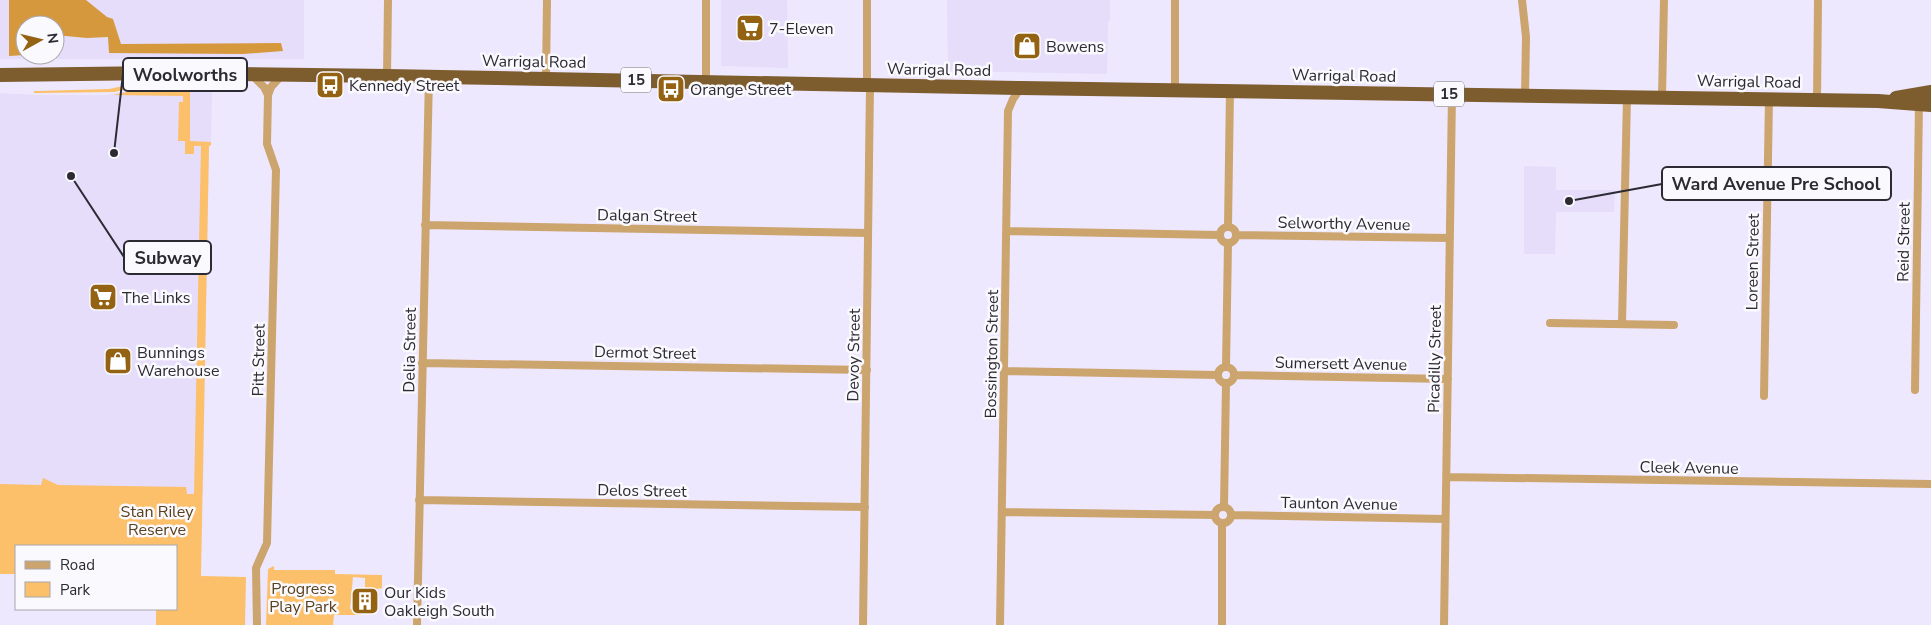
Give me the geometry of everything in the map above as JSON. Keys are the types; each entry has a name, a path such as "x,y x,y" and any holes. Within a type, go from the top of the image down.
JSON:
{"highway":[{"name":"Warrigal Road","path":"0,75 160,73 429,76 1021,88 1878,101 1925,99"}],"street":[{"path":"387,76 388,0"},
{"path":"546,78 547,0"},
{"path":"706,0 706,82"},
{"name":"Devoy Street","path":"864,625 869,85 867,0"},
{"path":"1175,0 1175,90"},
{"path":"1522,0 1526,37 1524,95"},
{"path":"1662,97 1664,0"},
{"path":"1817,100 1818,0"},
{"path":"251,74 264,87 268,95"},
{"path":"268,95 271,87 282,75"},
{"name":"Delia Street","path":"417,625 429,76"},
{"name":"Bossington Street","path":"1000,625 1008,111 1013,98 1021,88"},
{"path":"1228,226 1230,91"},
{"name":"Picadilly Street","path":"1444,625 1452,94"},
{"name":"Pitt Street","path":"257,625 256,568 268,543 276,170 267,144 268,95"},
{"path":"1622,324 1627,97"},
{"name":"Loreen Street","path":"1764,396 1769,99"},
{"name":"Reid Street","path":"1915,390 1925,99"},
{"name":"Dalgan Street","path":"425,225 868,233"},
{"path":"1228,226 1221,230 1220,235 1223,241 1228,243"},
{"path":"1228,226 1233,228 1236,235 1233,241 1228,243"},
{"path":"1007,231 1220,235"},
{"name":"Selworthy Avenue","path":"1236,235 1450,238"},
{"path":"1226,367 1228,243"},
{"path":"1550,323 1674,325"},
{"name":"Dermot Street","path":"422,362 866,370"},
{"path":"1226,367 1231,369 1234,375 1231,381 1226,383 1220,380 1218,375 1220,369 1226,367"},
{"path":"1004,371 1218,375"},
{"name":"Sumersett Avenue","path":"1234,375 1448,379"},
{"path":"1224,507 1226,383"},
{"name":"Cleek Avenue","path":"1447,477 1931,484"},
{"name":"Delos Street","path":"419,500 865,507"},
{"path":"1215,515 1218,509 1224,507"},
{"path":"1222,523 1228,521 1232,515 1224,507"},
{"path":"1002,512 1215,515"},
{"path":"1215,515 1217,520 1222,523"},
{"name":"Taunton Avenue","path":"1232,515 1445,519"},
{"path":"1222,523 1222,625"}],"shaded area":[{"path":"0,0 304,0 304,59 65,59 65,15 15,15 15,59 0,59"},
{"path":"9,0 86,0 107,17 113,19 121,44 281,43 283,51 243,54 109,53 108,37 87,38 65,36 65,15 15,15 15,56 9,56"},
{"name":"7-Eleven","path":"721,0 787,0 788,68 721,66"},
{"name":"Bowens","path":"947,0 1110,0 1107,74 948,71"},
{"name":"The Links","path":"145,88 212,88 211,145 209,146 203,494 0,494 0,93 107,95"},
{"path":"1524,166 1556,167 1556,190 1615,190 1614,212 1556,212 1555,254 1524,254"}],"green space":[{"path":"137,83 202,83 202,86 146,85 114,92 34,93 34,91 109,89"},
{"name":"Stan Riley Reserve","path":"145,88 190,88 190,141 211,142 209,146 201,576 246,577 245,625 156,625 156,610 178,610 178,545 15,545 15,574 0,574 0,484 41,485 43,478 58,485 186,487 187,494 194,494 201,146 194,146 194,154 185,154 185,141 178,141 179,102 183,102 183,96 113,95"},
{"name":"Progress Play Park","path":"274,566 274,570 335,570 335,574 382,575 382,588 377,589 376,593 365,592 365,578 353,577 350,609 361,610 361,615 334,615 333,625 266,625 268,569"}],"place":[{"name":"7-Eleven","path":"750,28"},
{"name":"Bowens","path":"1027,46"},
{"name":"Kennedy Street","path":"330,85"},
{"name":"Orange Street","path":"671,89"},
{"name":"Woolworths","path":"114,153"},
{"name":"Subway","path":"71,176"},
{"name":"Ward Avenue Pre School","path":"1569,201"},
{"name":"The Links","path":"103,297"},
{"name":"Bunnings Warehouse","path":"118,361"},
{"name":"Our Kids Oakleigh South","path":"365,601"}]}
